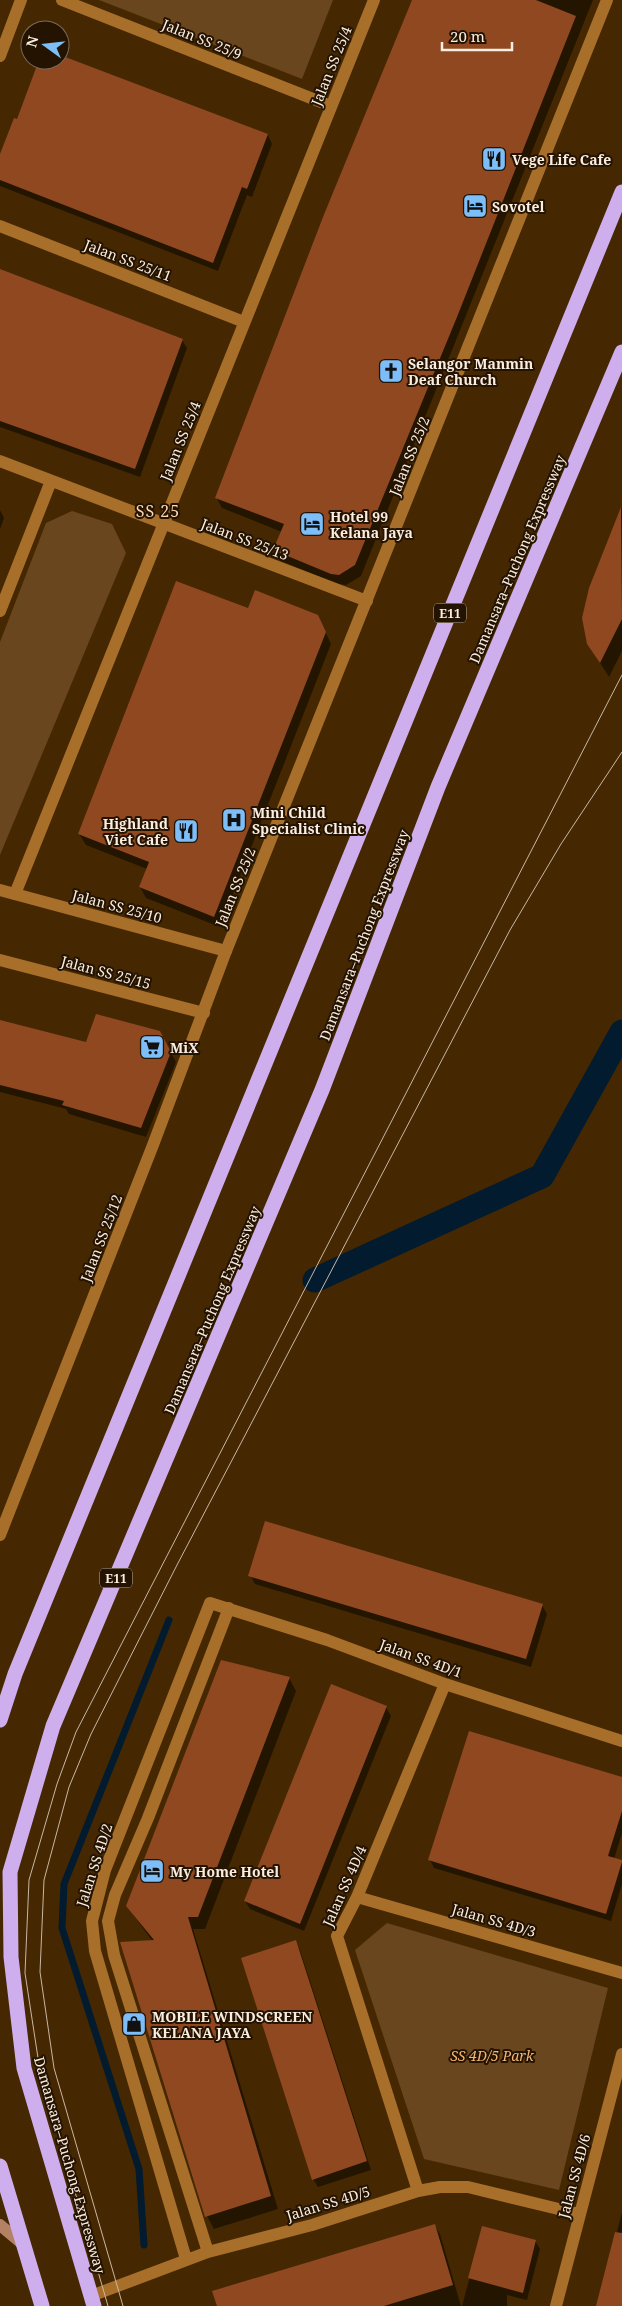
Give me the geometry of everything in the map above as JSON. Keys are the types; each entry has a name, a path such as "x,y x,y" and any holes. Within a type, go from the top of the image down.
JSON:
{"highway":[{"name":"E11","path":"0,1720 15,1674 622,192"},
{"name":"Damansara–Puchong Expressway","path":"92,2301 24,2068 11,1957 10,1872 53,1726 318,1099 438,787 622,352"},
{"path":"0,2166 42,2306"}],"main road":[{"path":"0,2225 25,2246"}],"street":[{"path":"0,56 21,0"},
{"name":"Jalan SS 25/9","path":"62,0 331,106"},
{"name":"Jalan SS 25/4","path":"15,894 374,0"},
{"name":"Jalan SS 25/2","path":"226,951 607,0"},
{"name":"Jalan SS 25/11","path":"0,226 244,322"},
{"name":"Jalan SS 25/13","path":"0,461 367,601"},
{"path":"0,610 51,481"},
{"name":"Jalan SS 25/10","path":"0,890 226,951"},
{"name":"Jalan SS 25/12","path":"0,1535 204,1013 226,951"},
{"name":"Jalan SS 25/15","path":"0,960 204,1013"},
{"name":"Jalan SS 4D/1","path":"210,1603 327,1640 445,1684 622,1741"},
{"name":"Jalan SS 4D/2","path":"186,2259 95,1951 92,1921 105,1870 210,1603"},
{"path":"208,2252 114,1955 108,1921 115,1895 148,1818 229,1608"},
{"name":"Jalan SS 4D/4","path":"418,2191 337,1936 357,1897 445,1684"},
{"name":"Jalan SS 4D/3","path":"357,1897 622,1973"},
{"name":"Jalan SS 4D/6","path":"556,2306 579,2214 616,2100 622,2054"},
{"name":"Jalan SS 4D/5","path":"92,2301 186,2259 312,2225 418,2191 440,2187 468,2187 579,2214"}],"green space":[{"path":"99,0 333,0 302,79"},
{"path":"72,511 112,524 126,553 0,855 0,642 46,523"},
{"name":"SS 4D/5 Park","path":"387,1923 608,1988 559,2190 424,2159 355,1950"}],"building":[{"path":"412,0 536,0 576,16 457,317 355,565 339,575 331,574 273,550 284,524 215,498 323,217"},
{"path":"70,59 268,134 247,189 242,187 213,263 0,180 0,154 14,118 17,119 35,70 70,70"},
{"path":"0,269 183,339 135,469 0,421"},
{"path":"621,507 622,619 600,663 587,644 582,618 589,588"},
{"path":"176,581 248,608 255,590 318,615 326,632 214,917 139,887 149,862 78,834"},
{"path":"96,1014 160,1031 171,1052 141,1128 62,1105 64,1101 0,1085 0,1020 86,1042"},
{"path":"265,1521 543,1604 526,1659 248,1576"},
{"path":"221,1660 290,1677 198,1917 188,1917 271,2196 205,2217 120,1942 154,1940 126,1906"},
{"path":"331,1684 387,1706 300,1924 244,1901"},
{"path":"469,1731 622,1777 622,1811 608,1856 622,1860 622,1862 606,1914 428,1860"},
{"path":"296,1940 367,2161 312,2180 241,1958"},
{"path":"435,2224 453,2285 384,2306 217,2306 212,2291"},
{"path":"482,2226 536,2240 523,2293 468,2278"},
{"path":"615,2232 622,2233 622,2306 596,2306"}],"waterway":[{"path":"315,1280 542,1176 622,1032"},
{"path":"144,2245 139,2169 62,1928 64,1884 169,1620"}],"tram line":[{"path":"108,2306 40,2071 25,1973 29,1880 57,1784 76,1732 622,675"},
{"path":"123,2306 54,2068 40,1972 44,1880 69,1787 91,1734 177,1565 510,930 561,844 622,752"}],"place":[{"name":"Vege Life Cafe","path":"494,159"},
{"name":"Sovotel","path":"475,206"},
{"name":"Selangor Manmin Deaf Church","path":"391,371"},
{"name":"Hotel 99 Kelana Jaya","path":"312,524"},
{"name":"Mini Child Specialist Clinic","path":"234,820"},
{"name":"Highland Viet Cafe","path":"186,831"},
{"name":"MiX","path":"152,1047"},
{"name":"My Home Hotel","path":"152,1871"},
{"name":"MOBILE WINDSCREEN KELANA JAYA","path":"134,2024"}],"district":[{"name":"SS 25","path":"158,511"}]}
